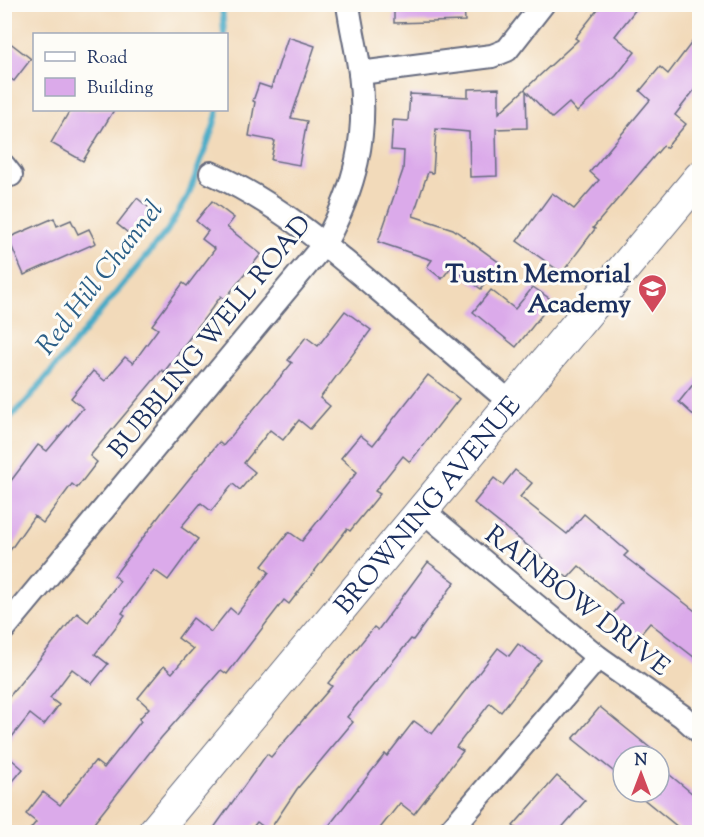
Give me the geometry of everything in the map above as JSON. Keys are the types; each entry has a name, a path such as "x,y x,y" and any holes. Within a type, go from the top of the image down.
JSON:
{"street":[{"name":"BUBBLING WELL ROAD","path":"4,629 325,243 349,195 361,144 363,106 360,73 348,4"},
{"path":"360,73 492,56 507,50 543,4"},
{"path":"212,173 281,211 325,243 511,403"},
{"name":"BROWNING AVENUE","path":"154,832 699,177"},
{"name":"RAINBOW DRIVE","path":"423,511 598,657 682,716 699,732"},
{"path":"449,832 598,657"}],"building":[{"path":"394,4 464,4 465,21 394,23"},
{"path":"602,4 640,4 615,36 635,52 616,76 577,112 569,103 552,118 526,91 527,128 496,129 497,176 470,177 469,132 436,129 433,173 428,172 413,216 453,229 500,263 481,289 451,267 442,279 427,267 432,260 378,242 403,170 404,151 391,150 393,120 408,121 410,94 468,97 468,89 499,88 499,113 578,40 575,38"},
{"path":"699,33 699,84 675,115 686,124 666,148 663,146 593,228 595,229 562,273 517,241 552,193 574,209 599,180 590,172 650,100 640,91 660,67 668,74"},
{"path":"288,37 315,46 291,118 307,121 299,165 271,160 275,141 249,136 255,102 253,101 259,84 271,88"},
{"path":"4,38 31,59 14,81 4,74"},
{"path":"69,111 113,111 83,161 51,143"},
{"path":"137,198 157,214 137,240 117,224"},
{"path":"212,201 234,218 227,227 261,254 225,299 221,296 164,372 162,370 90,456 97,462 77,488 72,484 43,523 34,516 4,559 4,490 38,445 47,451 83,408 71,398 93,371 105,381 125,357 133,363 158,329 152,325 183,283 187,286 215,249 202,239 208,231 196,221"},
{"path":"54,218 57,226 71,220 78,234 89,229 96,243 24,275 8,238"},
{"path":"533,287 553,301 516,347 473,312 491,290 515,309"},
{"path":"345,311 371,330 320,398 330,406 310,429 299,420 283,440 270,430 244,463 255,472 240,490 233,484 211,511 201,503 181,527 198,539 168,580 154,570 122,613 125,615 95,654 108,664 92,684 72,669 50,698 59,705 44,725 30,714 4,747 4,703 77,613 88,622 120,581 114,576 163,511 219,442 223,446 292,363 288,360 306,337 318,346"},
{"path":"428,375 459,399 410,462 403,456 375,491 380,494 350,531 347,529 289,604 284,600 227,674 221,670 161,738 87,832 28,832 36,822 26,814 43,792 60,805 95,761 104,768 141,721 139,719 149,708 138,698 164,666 172,673 193,649 178,638 193,618 211,632 230,608 237,614 269,572 262,566 289,532 302,541 357,472 341,458 360,435 373,445"},
{"path":"699,377 699,420 679,402"},
{"path":"515,470 532,483 520,497 567,534 584,514 628,552 624,556 699,614 699,661 650,623 639,636 612,615 622,603 579,566 568,578 474,503 494,478 503,485"},
{"path":"428,562 455,582 413,640 411,639 347,717 353,722 297,789 269,831 257,822 249,832 211,832 267,754 271,757 332,686 328,683 374,627 378,630"},
{"path":"518,644 541,660 501,712 490,703 456,747 463,751 414,814 400,803 377,832 324,832 414,721 432,734 498,648 509,656"},
{"path":"600,707 645,744 611,744 611,769 573,739"},
{"path":"4,753 23,769 4,792"},
{"path":"557,776 585,801 558,832 521,832 513,826"},
{"path":"671,776 699,799 699,832 684,832 650,804 671,804"}],"waterway":[{"name":"Red Hill Channel","path":"222,4 224,33"},
{"name":"Red Hill Channel","path":"4,423 26,402 167,231 188,196 218,111"}],"place":[{"name":"Tustin Memorial Academy","path":"652,314"}]}
